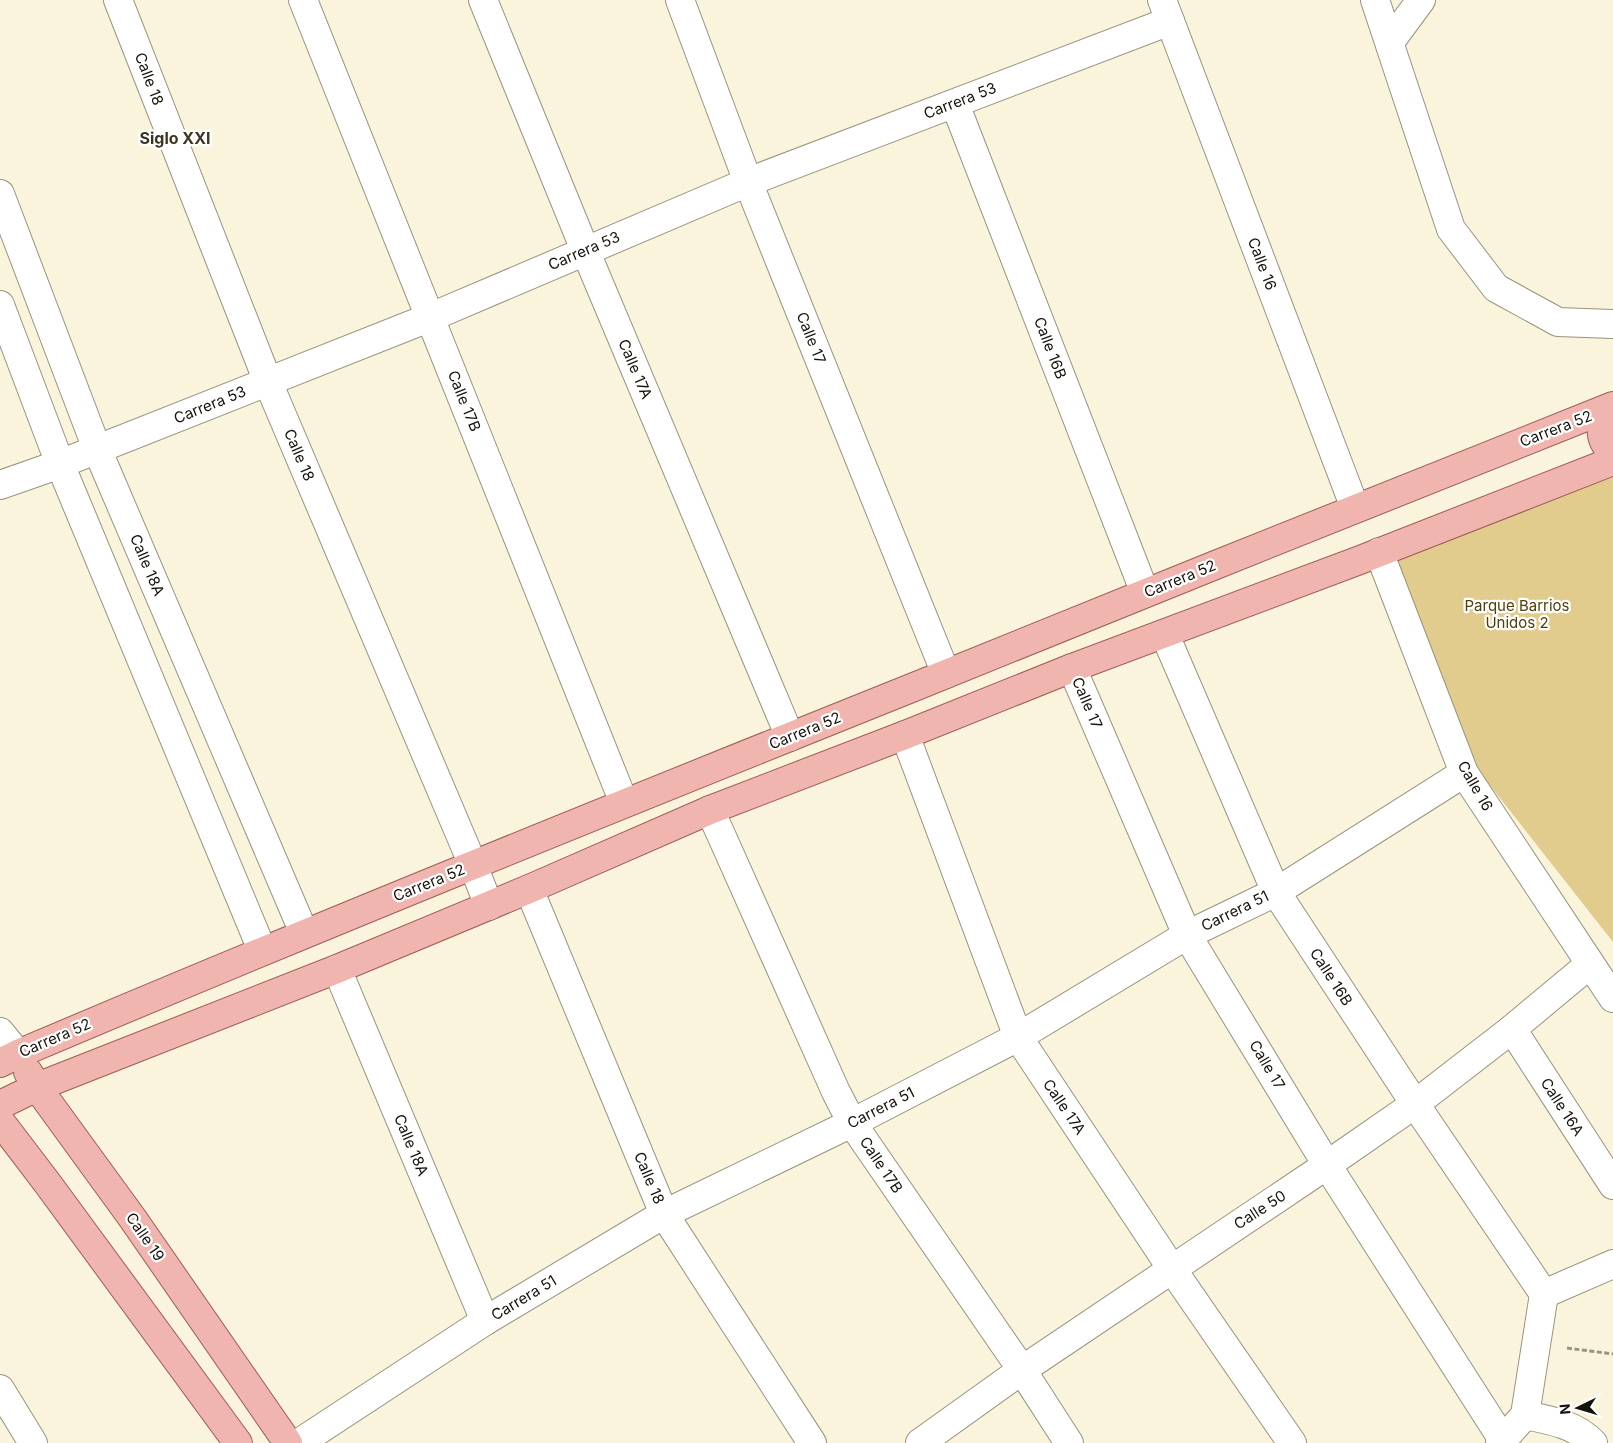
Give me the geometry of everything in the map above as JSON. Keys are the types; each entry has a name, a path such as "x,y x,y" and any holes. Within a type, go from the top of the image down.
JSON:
{"main road":[{"name":"Carrera 52","path":"9,1058 262,950 624,803 1355,508 1613,407"},
{"path":"1613,407 1606,412 1601,432 1607,447 1613,451"},
{"path":"0,1105 37,1087 337,969 489,906 710,810 1072,668 1165,635 1613,462"},
{"name":"Calle 19","path":"9,1058 37,1087 133,1219 288,1443"},
{"path":"0,1122 48,1184 238,1443"}],"street":[{"name":"Calle 18","path":"118,0 268,382 489,906"},
{"name":"Calle 17B","path":"303,0 624,803"},
{"name":"Calle 17A","path":"483,0 585,250 790,737"},
{"name":"Calle 17","path":"680,0 748,182 946,674"},
{"path":"1375,0 1451,229 1496,288 1558,322 1613,324"},
{"path":"1390,42 1421,0"},
{"name":"Carrera 53","path":"0,485 60,464 430,317 748,182 954,104 1166,10"},
{"name":"Calle 16","path":"1166,10 1355,508"},
{"name":"Calle 16B","path":"954,104 1145,593"},
{"name":"Calle 18A","path":"0,194 97,449 304,933"},
{"path":"0,305 60,464 262,950"},
{"name":"Calle 16","path":"1378,552 1464,773 1613,998"},
{"name":"Calle 16B","path":"1165,635 1276,892 1415,1104 1544,1294"},
{"name":"Calle 17","path":"1072,668 1187,935 1327,1166 1502,1442"},
{"name":"Calle 17A","path":"904,735 1018,1037 1172,1268 1292,1443"},
{"name":"Carrera 51","path":"300,1443 485,1321 664,1214 852,1124 1018,1037 1187,935 1276,892 1464,773"},
{"name":"Calle 17B","path":"710,810 852,1124 1022,1370 1069,1443"},
{"name":"Calle 18","path":"528,889 664,1214 812,1443"},
{"name":"Calle 50","path":"932,1440 1022,1370 1327,1166 1415,1104 1512,1029 1590,964"},
{"name":"Calle 18A","path":"337,969 485,1321"},
{"name":"Calle 16A","path":"1512,1029 1613,1185"},
{"name":"Calle 19","path":"0,1032 9,1058"},
{"path":"1502,1442 1524,1415 1544,1294 1613,1264"},
{"path":"0,1388 33,1443"},
{"path":"1524,1415 1557,1422 1584,1433 1592,1443"}],"path":[{"path":"1536,1345 1613,1354"}],"green space":[{"name":"Parque Barrios Unidos 2","path":"1613,477 1613,942 1481,774 1387,559"}],"district":[{"name":"Siglo XXI","path":"175,138"}]}
